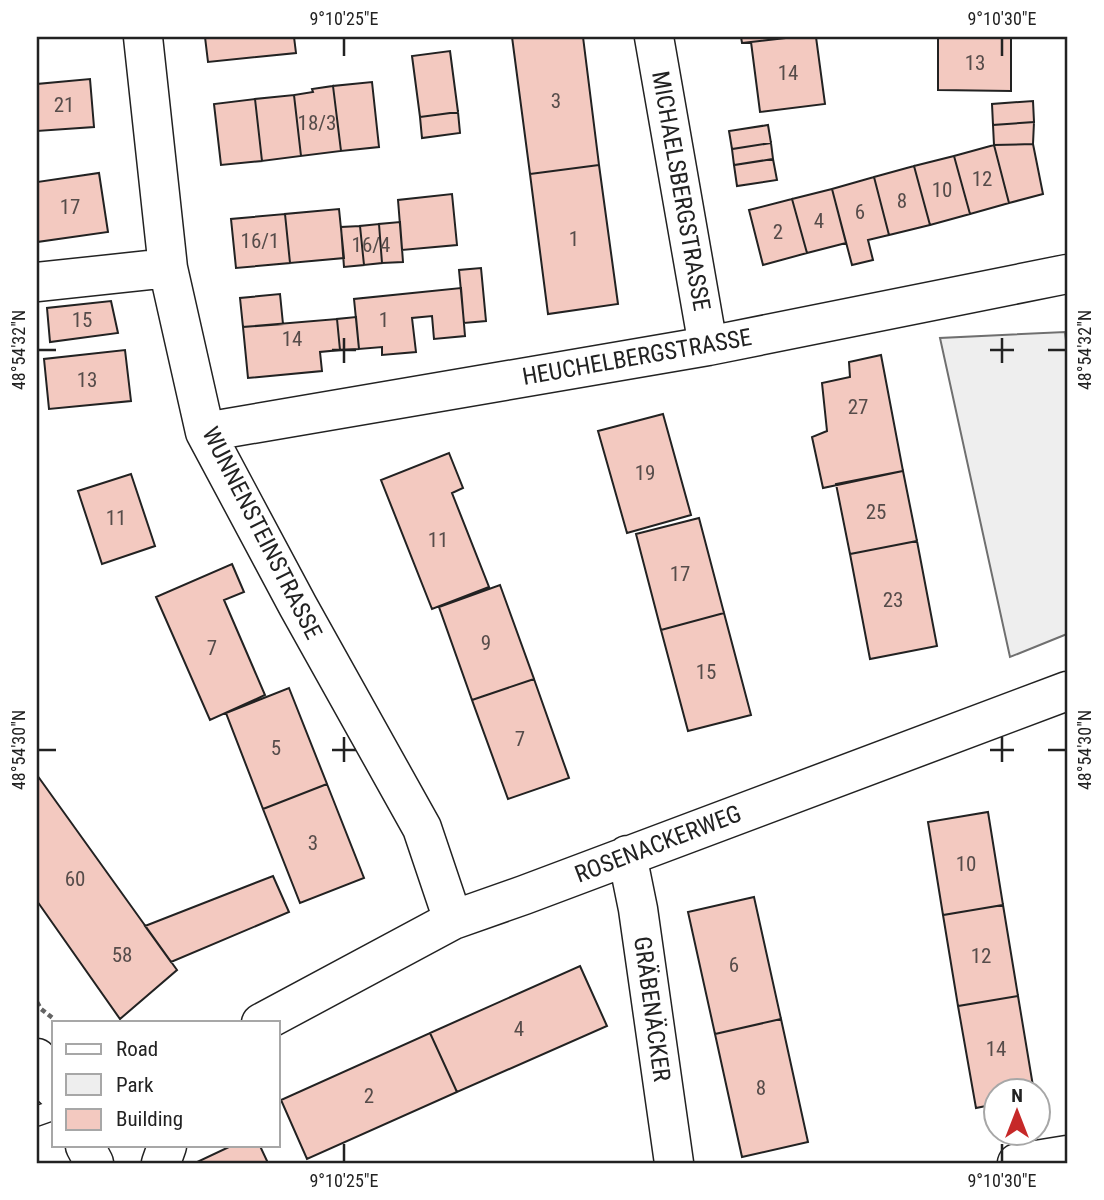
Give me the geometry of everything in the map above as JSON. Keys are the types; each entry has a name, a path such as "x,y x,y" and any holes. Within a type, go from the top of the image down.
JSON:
{"street":[{"name":"WUNNENSTEINSTRASSE","path":"143,37 168,268 205,432 422,828 453,920"},
{"name":"MICHAELSBERGSTRASSE","path":"654,37 708,346"},
{"path":"37,282 168,268"},
{"name":"HEUCHELBERGSTRASSE","path":"205,432 708,346 1067,274"},
{"name":"ROSENACKERWEG","path":"265,1021 453,920 1067,691"},
{"name":"GRÄBENÄCKER","path":"627,855 638,909 674,1163"},
{"path":"37,1058 52,1085"},
{"path":"1017,1163 1067,1155"}],"path":[{"path":"37,1002 41,1009 56,1021"}],"green space":[{"path":"1065,332 1067,634 1010,657 940,338"}],"building":[{"path":"205,37 294,37 296,53 208,62"},
{"path":"512,37 583,37 599,165 530,174"},
{"path":"741,37 785,37 786,38 742,43"},
{"path":"816,37 825,104 760,112 751,42"},
{"path":"938,37 1011,37 1011,91 938,90"},
{"path":"450,51 458,112 420,117 412,56"},
{"path":"90,79 94,127 37,131 37,84"},
{"path":"372,82 379,147 341,151 333,86"},
{"path":"333,86 341,151 301,156 294,95"},
{"path":"294,95 301,156 262,161 255,99"},
{"path":"255,99 262,161 221,165 214,104"},
{"path":"1033,101 1034,122 993,125 992,104"},
{"path":"458,112 460,133 422,138 420,117"},
{"path":"1034,122 1033,144 994,145 993,125"},
{"path":"768,125 771,143 732,149 729,131"},
{"path":"771,143 773,159 734,165 732,149"},
{"path":"1033,144 1043,194 1009,203 994,145"},
{"path":"994,145 1009,203 970,214 954,156"},
{"path":"954,156 970,214 930,225 914,166"},
{"path":"773,159 777,180 737,186 734,165"},
{"path":"599,165 618,304 548,314 530,174"},
{"path":"914,166 930,225 889,235 874,177"},
{"path":"99,173 108,232 37,242 37,182"},
{"path":"874,177 889,235 868,240 873,260 852,265 832,189"},
{"path":"832,189 846,243 807,253 792,199"},
{"path":"452,194 457,245 402,250 398,200"},
{"path":"792,199 807,253 763,265 749,210"},
{"path":"339,209 344,258 290,263 285,214"},
{"path":"285,214 290,263 236,268 231,219"},
{"path":"400,222 403,262 382,263 379,224"},
{"path":"379,224 382,263 364,265 360,226"},
{"path":"360,226 364,265 344,267 341,227"},
{"path":"481,268 486,321 464,323 459,270"},
{"path":"461,288 465,336 434,339 432,316 412,318 416,352 382,355 382,347 359,349 354,299"},
{"path":"280,294 283,324 243,327 240,298"},
{"path":"111,301 118,333 50,342 47,308"},
{"path":"356,317 359,349 340,350 337,319"},
{"path":"337,319 340,350 320,352 322,371 248,378 243,327"},
{"path":"125,350 131,401 49,409 44,359"},
{"path":"881,355 903,471 823,488 812,437 827,431 822,383 850,377 849,362"},
{"path":"663,414 691,515 627,533 598,431"},
{"path":"449,453 463,488 452,493 489,587 432,609 381,480"},
{"path":"903,471 917,541 850,554 836,484"},
{"path":"131,474 155,546 102,564 78,491"},
{"path":"699,518 724,613 661,630 636,534"},
{"path":"917,541 937,646 870,659 850,554"},
{"path":"232,564 244,592 224,600 265,695 210,720 156,597"},
{"path":"500,585 534,679 472,700 439,607"},
{"path":"724,613 751,715 688,731 661,630"},
{"path":"534,679 569,778 508,799 472,700"},
{"path":"289,688 327,784 263,809 226,713"},
{"path":"37,775 177,970 120,1019 37,901"},
{"path":"327,784 364,878 300,903 263,809"},
{"path":"988,812 1003,905 943,915 928,822"},
{"path":"273,876 289,912 171,962 145,926"},
{"path":"754,897 781,1019 715,1034 688,912"},
{"path":"1003,905 1018,996 958,1006 943,915"},
{"path":"580,966 607,1026 457,1092 430,1033"},
{"path":"1018,996 1032,1078 982,1078 982,1107 976,1108 958,1006"},
{"path":"781,1019 808,1142 742,1157 715,1034"},
{"path":"430,1033 457,1092 307,1159 281,1100"},
{"path":"227,1148 261,1148 268,1163 198,1163"}]}
